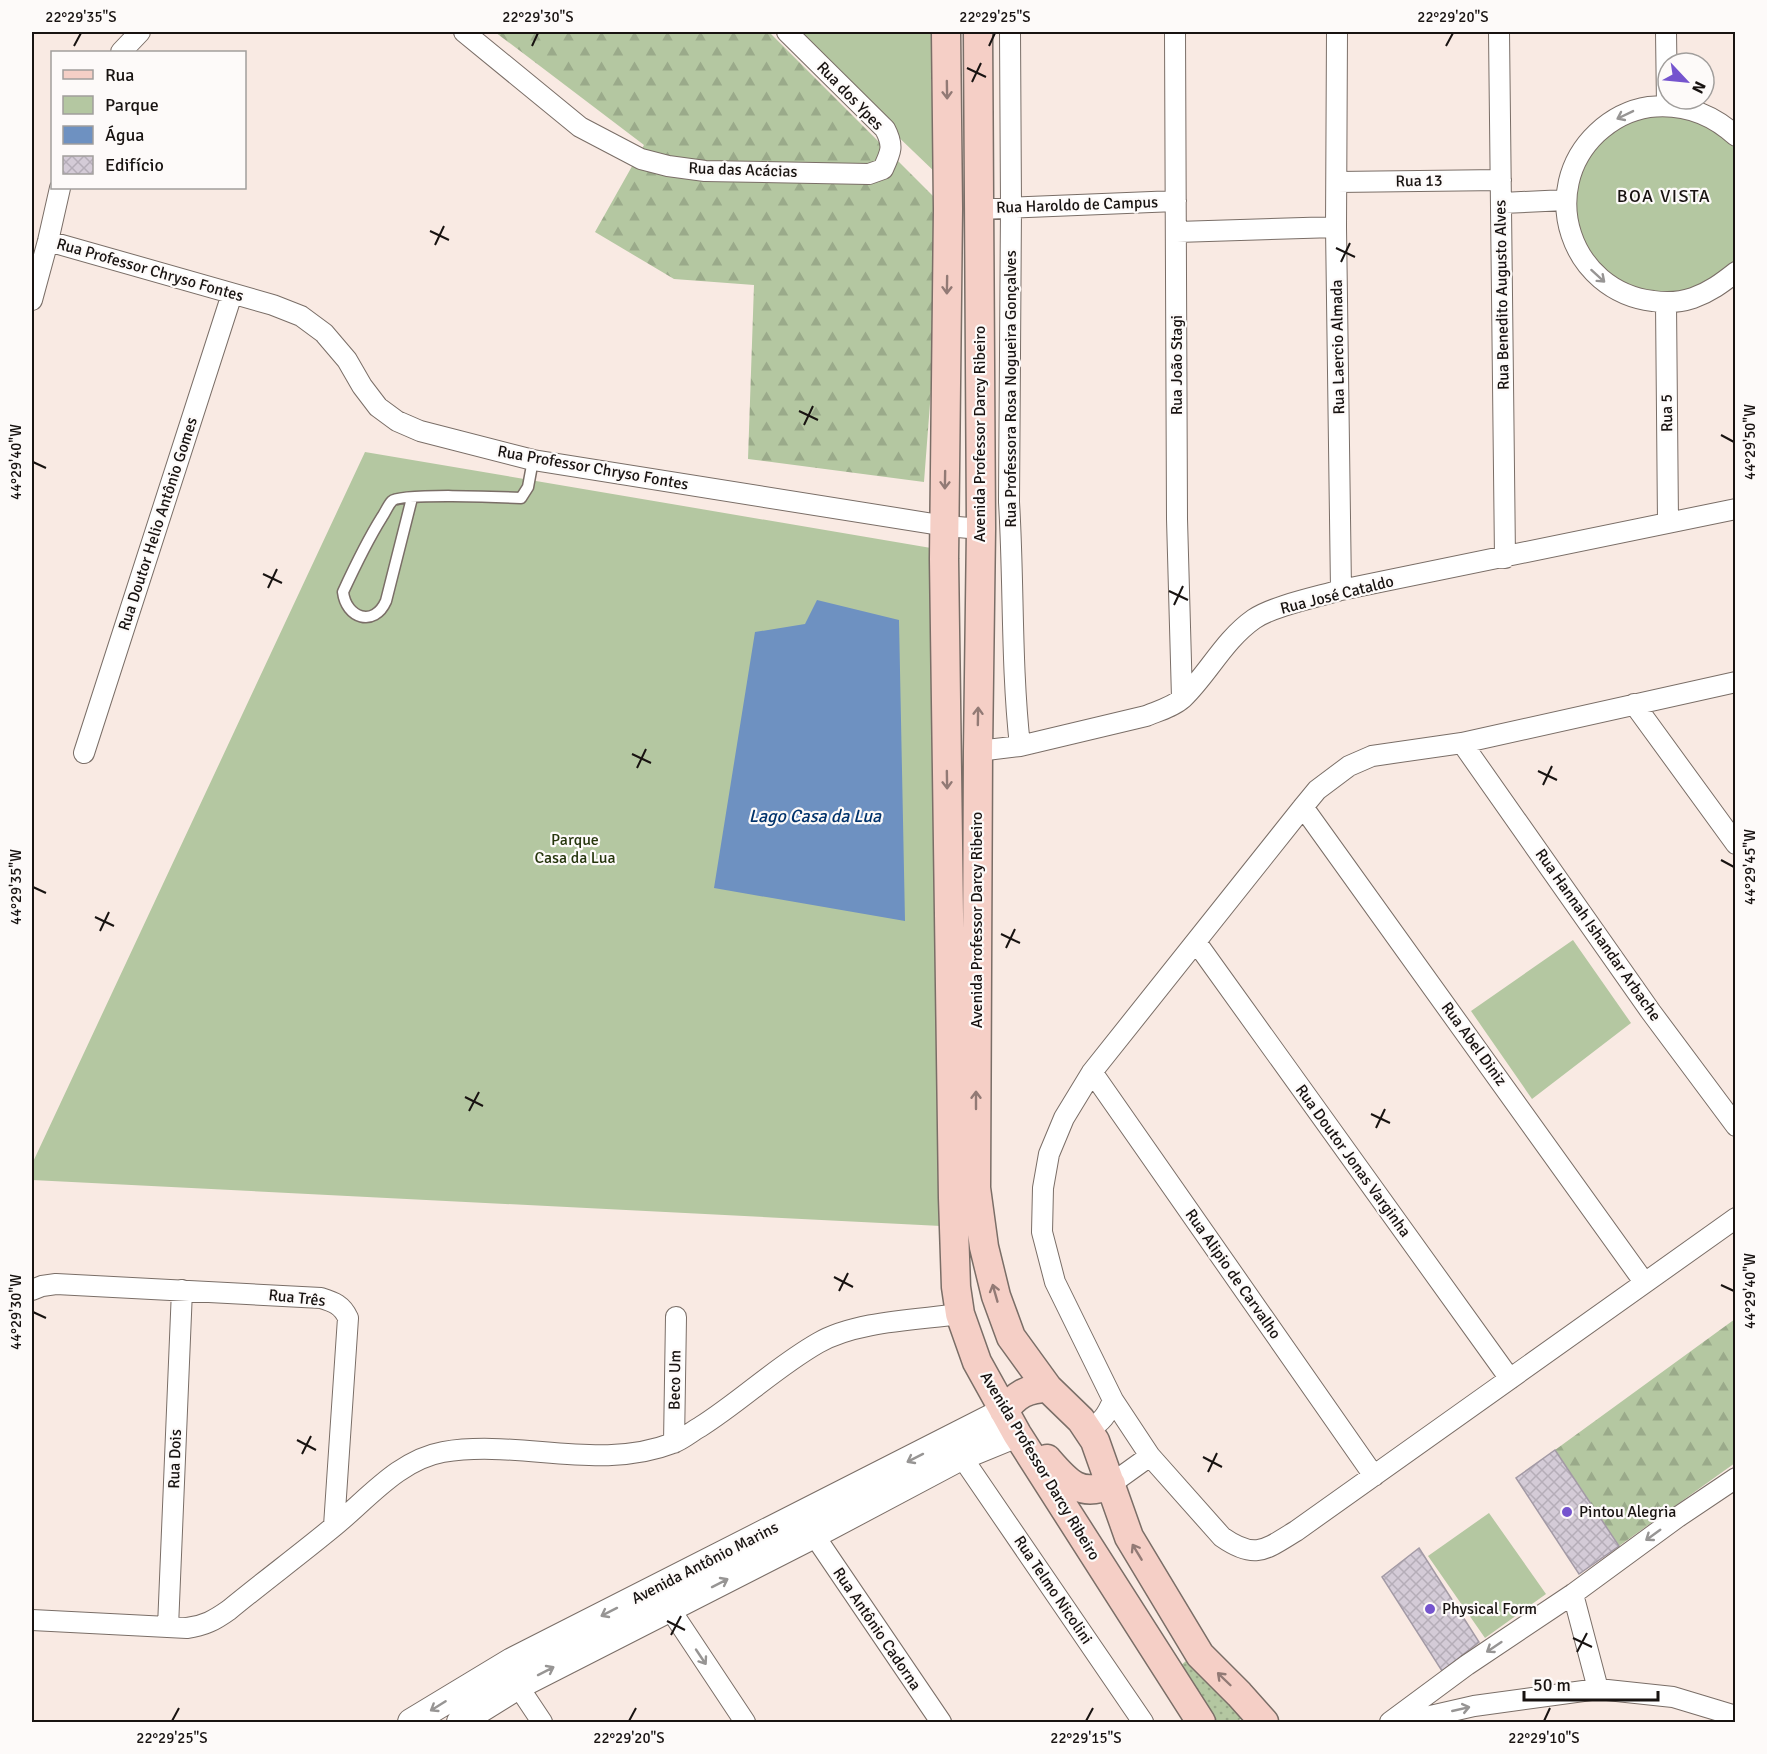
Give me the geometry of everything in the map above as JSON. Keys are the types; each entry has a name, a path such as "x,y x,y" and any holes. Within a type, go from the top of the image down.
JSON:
{"main road":[{"name":"Avenida Professor Darcy Ribeiro","path":"946,32 948,208 944,559 952,1139 956,1287 960,1314 977,1362 1015,1431 1201,1722"},
{"name":"Avenida Professor Darcy Ribeiro","path":"978,32 981,529 976,1188 984,1247 996,1296 1011,1337 1048,1388 1081,1420 1095,1441 1129,1538 1200,1655 1264,1722"},
{"path":"960,1314 978,1319 1011,1337"},
{"path":"1048,1388 1035,1388 1016,1397 1015,1431 1041,1452 1065,1480 1074,1486 1093,1490 1111,1484"}],"street":[{"path":"123,51 140,32"},
{"name":"Rua das Acácias","path":"464,32 580,127 641,159 668,166 705,171 869,174 883,169"},
{"name":"Rua dos Ypes","path":"787,32 885,129 891,142 890,154 883,169"},
{"name":"Rua Professora Rosa Nogueira Gonçalves","path":"1010,32 1009,502 1014,697 1020,746"},
{"name":"Rua João Stagi","path":"1175,32 1177,507 1182,698"},
{"name":"Rua Laercio Almada","path":"1337,32 1336,227 1341,590"},
{"name":"Rua Benedito Augusto Alves","path":"1499,32 1505,558"},
{"path":"1666,32 1666,51"},
{"path":"1656,106 1636,109 1609,122 1587,143 1572,170 1566,200 1568,227 1578,252 1594,273 1615,290 1640,300 1666,303 1692,299 1715,288 1736,272"},
{"path":"1698,111 1723,124 1736,136"},
{"name":"Rua 13","path":"1337,182 1501,180"},
{"path":"32,300 60,189"},
{"path":"1502,203 1566,200"},
{"name":"Rua Haroldo de Campus","path":"979,209 1176,201"},
{"path":"1176,232 1336,227"},
{"name":"Rua Professor Chryso Fontes","path":"48,241 273,305 301,316 324,333 347,360 378,407 397,421 420,431 533,460 946,526 981,529"},
{"name":"Rua Doutor Helio Antônio Gomes","path":"84,753 232,294"},
{"name":"Rua 5","path":"1666,303 1668,522"},
{"name":"Rua José Cataldo","path":"978,751 1020,746 1146,716 1166,709 1182,698 1237,633 1256,617 1341,590 1736,509"},
{"path":"1736,682 1462,743 1372,756 1349,766 1317,790 1092,1072 1064,1118 1049,1154 1043,1188 1042,1232 1055,1282 1113,1400 1150,1456 1222,1537 1236,1547 1251,1552 1269,1547 1296,1531 1736,1218"},
{"path":"1634,704 1736,844"},
{"name":"Rua Hannah Ishandar Arbache","path":"1462,743 1651,1012 1736,1126"},
{"name":"Rua Abel Diniz","path":"1303,807 1644,1282"},
{"name":"Rua Doutor Jonas Varginha","path":"1196,942 1510,1379"},
{"name":"Rua Alipio de Carvalho","path":"1092,1072 1374,1476"},
{"name":"Rua Três","path":"32,1290 56,1284 321,1298 335,1302 344,1310 348,1318 348,1330 334,1526"},
{"name":"Rua Dois","path":"168,1627 183,1290"},
{"path":"32,1620 200,1627 212,1622 418,1458 443,1452 482,1449 578,1455 639,1453 674,1443 714,1418 779,1368 819,1342 842,1332 960,1314"},
{"name":"Beco Um","path":"674,1443 676,1317"},
{"path":"1088,1430 1101,1422 1108,1413 1113,1400"},
{"name":"Avenida Antônio Marins","path":"460,1722 663,1598 956,1449 1015,1431"},
{"name":"Avenida Antônio Marins","path":"411,1722 512,1661 814,1535 956,1449"},
{"name":"Rua Telmo Nicolini","path":"956,1449 1143,1722"},
{"path":"1111,1484 1150,1456"},
{"path":"1390,1722 1467,1665 1573,1594 1678,1517 1736,1478"},
{"name":"Rua Antônio Cadorna","path":"814,1535 941,1722"},
{"path":"1573,1594 1598,1689"},
{"path":"663,1598 745,1722"},
{"path":"518,1686 542,1722"},
{"path":"1404,1722 1474,1706 1598,1689 1673,1697 1736,1716"}],"lane":[{"path":"412,498 386,601 377,614 372,618 365,618 352,612 344,599 343,592 367,542 392,501 401,497 520,498 528,487 533,460"}],"green space":[{"path":"495,32 769,32 945,208 924,482 748,459 754,285 674,279 595,232 644,145"},
{"path":"789,32 931,32 931,81 938,175"},
{"path":"1659,113 1698,119 1730,140 1735,147 1735,260 1723,274 1705,286 1661,295 1619,283 1587,252 1578,231 1574,209 1576,187 1592,151 1621,124"},
{"name":"Parque Casa da Lua","path":"365,452 931,548 941,1226 32,1180 32,1164"},
{"path":"1573,940 1631,1023 1532,1099 1471,1011"},
{"path":"1735,1319 1735,1463 1619,1546 1555,1450"},
{"path":"1489,1513 1546,1594 1485,1638 1428,1556"},
{"path":"1186,1661 1240,1704 1247,1717 1233,1722 1213,1722 1180,1666"}],"water":[{"name":"Lago Casa da Lua","path":"817,600 899,620 905,921 714,888 755,632 805,624"}],"building":[{"name":"Pintou Alegria","path":"1555,1450 1619,1546 1579,1574 1516,1478"},
{"name":"Physical Form","path":"1419,1548 1479,1642 1442,1671 1382,1577"}],"place":[{"name":"Pintou Alegria","path":"1567,1512"},
{"name":"Physical Form","path":"1430,1609"}],"district":[{"name":"BOA VISTA","path":"1664,196"}]}
